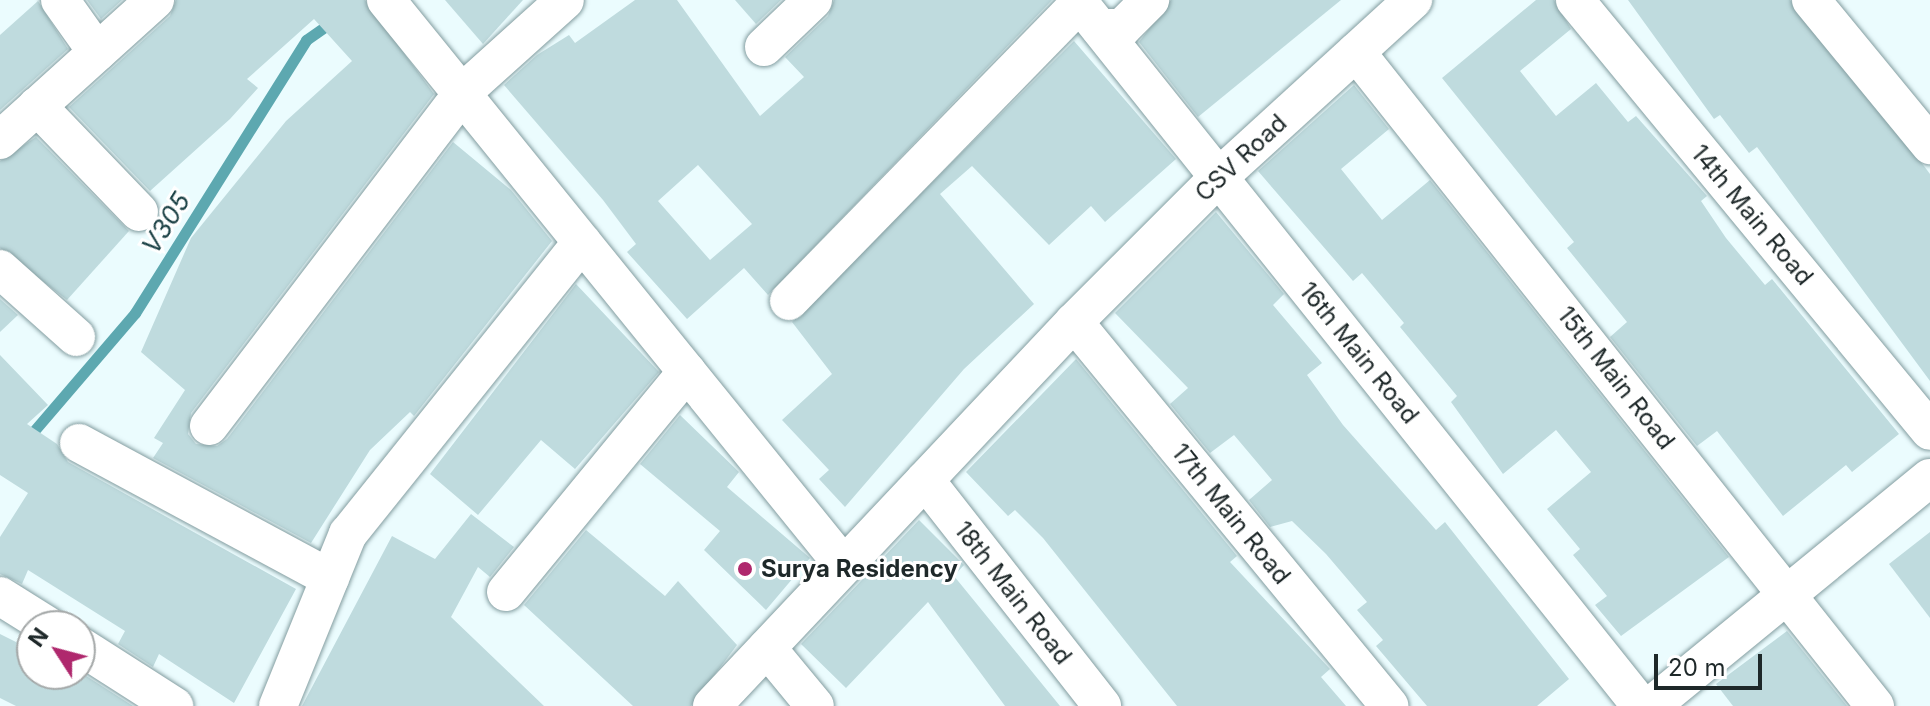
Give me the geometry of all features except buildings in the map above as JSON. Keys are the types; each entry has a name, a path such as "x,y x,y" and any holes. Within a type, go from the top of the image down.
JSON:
{"street":[{"path":"60,0 97,52"},
{"path":"0,140 155,0"},
{"path":"209,426 463,92 565,0"},
{"path":"764,47 813,0"},
{"path":"789,301 1086,10 1122,28 1150,0"},
{"name":"CSV Road","path":"712,706 1074,322 1219,177 1413,0"},
{"name":"14th Main Road","path":"1575,0 1930,431"},
{"path":"1811,0 1930,145"},
{"path":"388,2 844,566"},
{"name":"16th Main Road","path":"1086,10 1641,706"},
{"name":"15th Main Road","path":"1356,52 1875,706"},
{"path":"37,106 139,212"},
{"path":"278,706 348,534 582,242"},
{"path":"0,269 76,337"},
{"name":"17th Main Road","path":"1074,322 1389,706"},
{"path":"506,592 687,372"},
{"path":"79,443 330,578"},
{"path":"1651,706 1930,478"},
{"name":"18th Main Road","path":"925,480 1102,706"},
{"path":"0,596 22,610"},
{"path":"767,648 815,706"},
{"path":"96,656 174,706"}],"waterway":[{"name":"V305","path":"27,439 135,313 306,40 335,20"}],"place":[{"name":"Surya Residency","path":"745,569"}]}
